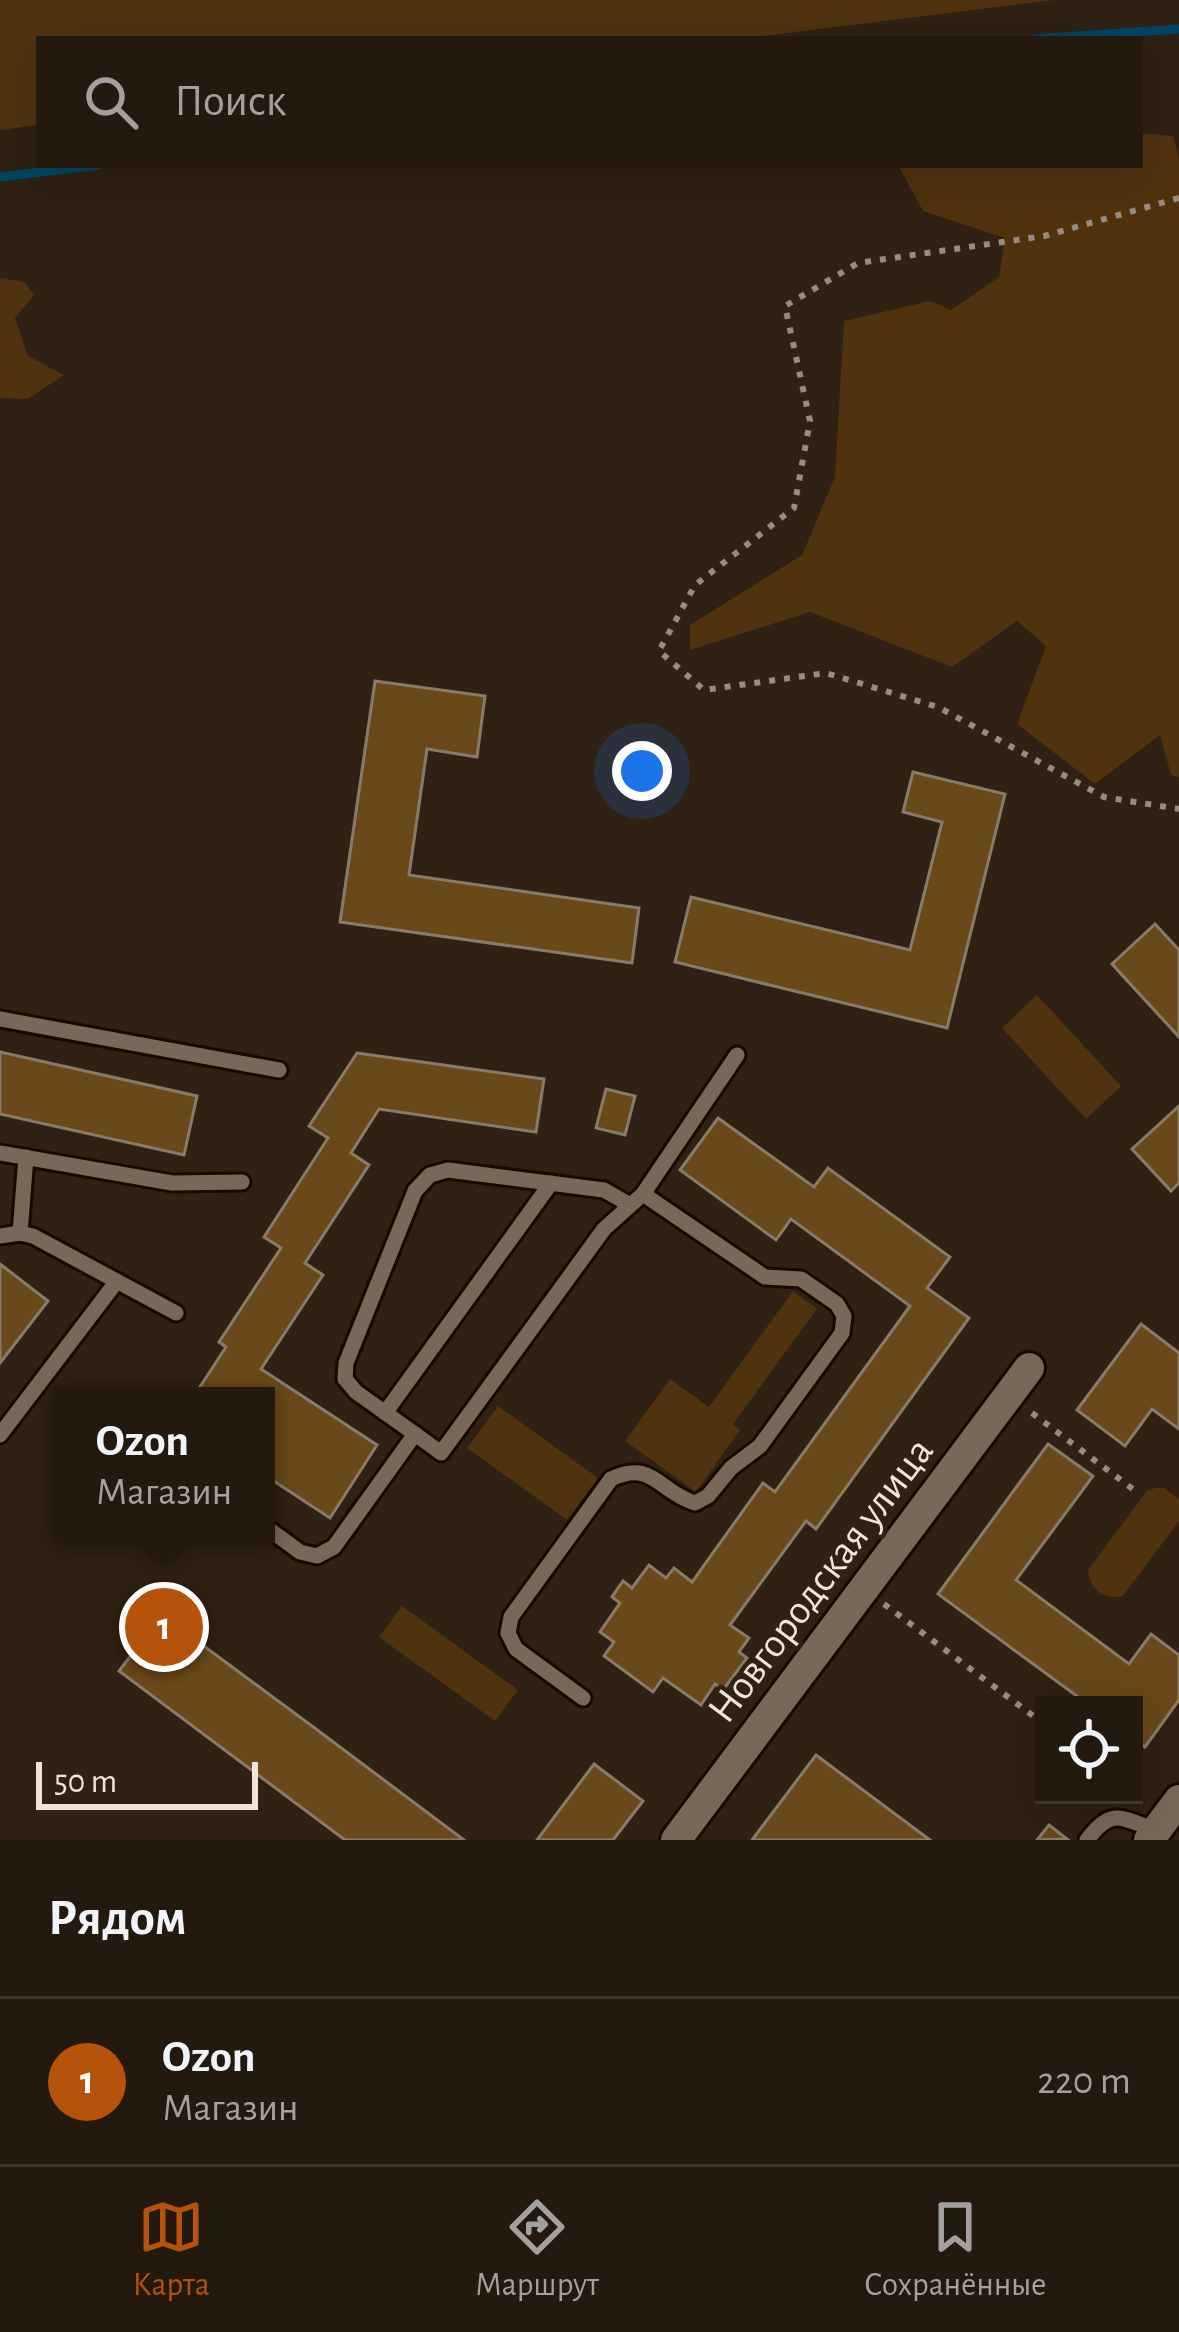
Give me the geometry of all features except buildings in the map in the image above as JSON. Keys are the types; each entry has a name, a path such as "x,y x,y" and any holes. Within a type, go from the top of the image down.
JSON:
{"street":[{"name":"Новгородская улица","path":"676,1840 1029,1368"},
{"path":"1153,1835 1179,1801"}],"lane":[{"path":"0,1019 279,1070"},
{"path":"583,1698 516,1649 508,1634 511,1617 611,1479 628,1471 643,1472 680,1498 695,1503 708,1496 722,1477 760,1446 842,1333 844,1316 837,1304 801,1279 765,1277 636,1200 604,1190 448,1170 430,1175 415,1191 346,1363 345,1379 356,1392 442,1454 604,1228 636,1200 736,1055"},
{"path":"0,1153 172,1183 242,1181"},
{"path":"20,1233 26,1157"},
{"path":"386,1413 551,1183"},
{"path":"0,1236 33,1236 176,1312"},
{"path":"0,1436 117,1281"},
{"path":"275,1534 300,1552 317,1556 334,1547 416,1434"},
{"path":"1087,1840 1107,1818 1118,1818 1153,1835"}],"path":[{"path":"1179,198 1043,236 858,263 785,307 810,421 794,508 694,585 659,651 704,690 826,673 938,706 1104,797 1179,809"},
{"path":"1008,1396 1134,1490"},
{"path":"863,1589 1035,1717"}],"shaded area":[{"path":"0,0 1054,0 762,36 36,36 36,125 0,130"},
{"path":"1143,133 1173,136 1179,158 1179,777 1171,775 1160,735 1095,784 1017,724 1046,646 1017,621 952,667 810,612 690,650 690,625 802,555 835,477 844,321 930,301 951,310 999,277 1005,238 923,211 900,168 1143,168"},
{"path":"2,278 24,282 34,295 15,318 28,356 64,375 28,399 0,398"},
{"path":"1037,995 1121,1086 1086,1119 1002,1028"},
{"path":"793,1291 817,1309 733,1424 740,1430 696,1492 625,1441 670,1379 709,1407"},
{"path":"498,1406 598,1478 567,1520 467,1448"},
{"path":"1164,1488 1179,1499 1179,1521 1123,1596 1104,1595 1092,1583 1088,1570 1147,1491"},
{"path":"402,1606 518,1690 495,1721 379,1637"}],"waterway":[{"path":"1078,36 1179,29"},
{"path":"0,177 74,168"}],"place":[{"name":"Ozon","path":"164,1627"}]}
